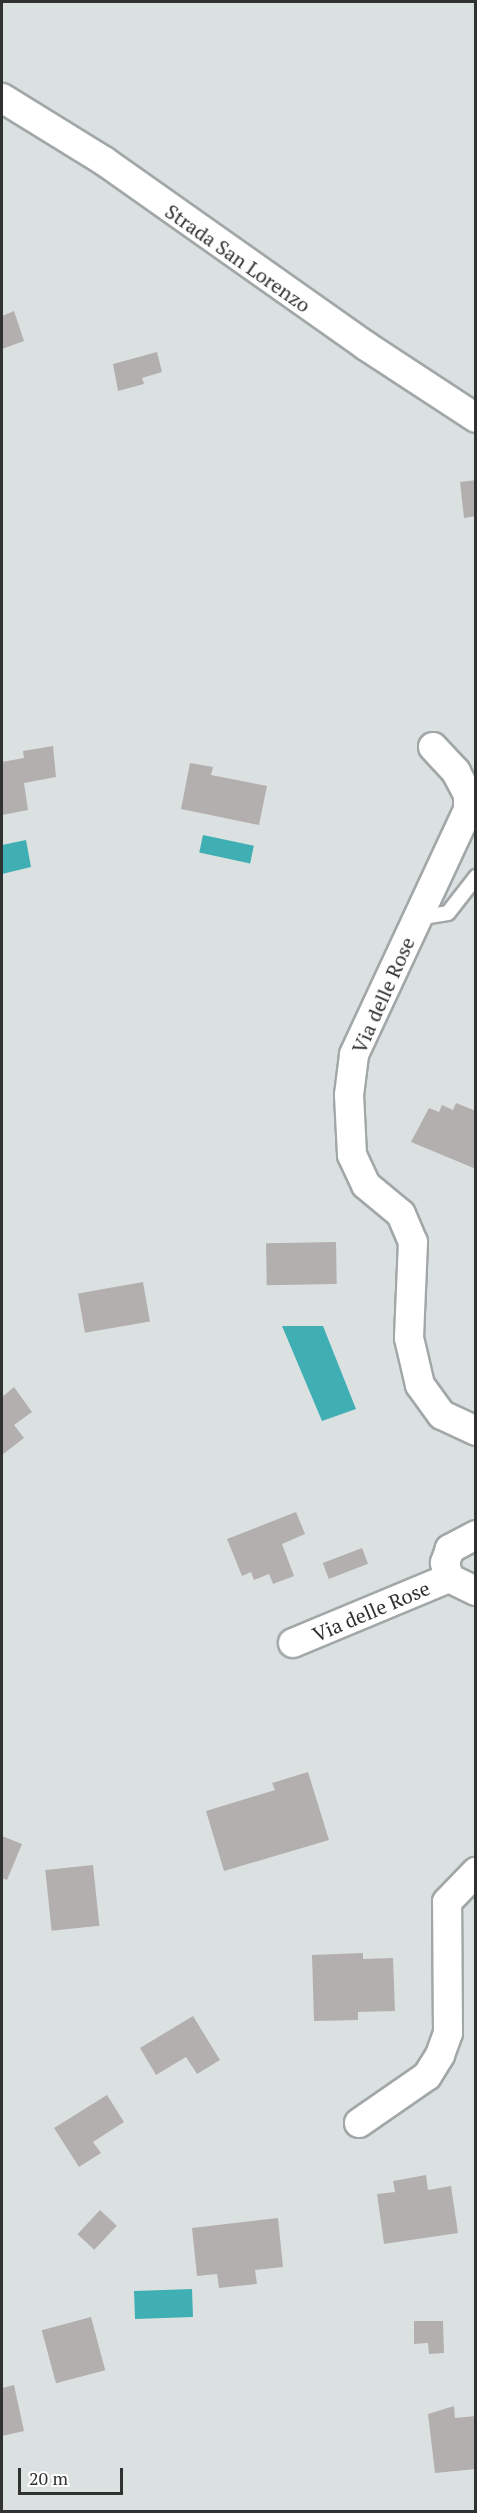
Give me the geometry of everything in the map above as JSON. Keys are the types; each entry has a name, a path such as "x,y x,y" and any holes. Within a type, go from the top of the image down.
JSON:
{"street":[{"name":"Strada San Lorenzo","path":"2,98 104,161 299,300 476,418"},
{"name":"Via delle Rose","path":"433,747 456,772 468,795 468,810 354,1055 349,1095 352,1155 366,1185 401,1214 413,1242 409,1338 420,1385 442,1414 476,1431"},
{"name":"Via delle Rose","path":"449,1578 445,1563 450,1549 476,1535"},
{"name":"Via delle Rose","path":"293,1643 449,1578 476,1591"},
{"path":"358,2123 426,2076 440,2055 448,2033 447,1902 476,1872"}],"lane":[{"path":"417,918 448,913 476,878"}],"water":[{"path":"203,835 254,846 250,863 199,853"},
{"path":"26,840 31,867 2,874 2,845"},
{"path":"282,1326 323,1326 356,1409 322,1421"},
{"path":"192,2289 193,2317 135,2319 134,2291"}],"building":[{"path":"14,311 24,341 2,349 2,316"},
{"path":"157,352 162,372 142,378 144,384 118,391 113,364"},
{"path":"476,480 476,516 464,518 460,482"},
{"path":"53,746 56,777 24,783 28,810 2,815 2,762 24,758 23,751"},
{"path":"190,763 213,767 211,775 267,786 259,825 181,809"},
{"path":"456,1103 476,1111 476,1169 411,1142 429,1108 439,1112 442,1105 453,1110"},
{"path":"336,1242 337,1284 267,1285 266,1243"},
{"path":"143,1282 150,1321 85,1333 78,1293"},
{"path":"14,1387 32,1412 14,1425 24,1438 2,1455 2,1397"},
{"path":"296,1512 305,1534 282,1544 294,1576 273,1584 269,1574 254,1580 251,1572 242,1576 227,1539"},
{"path":"362,1548 368,1564 329,1579 323,1563"},
{"path":"308,1772 329,1840 224,1871 206,1811 275,1790 272,1783"},
{"path":"2,1836 22,1844 7,1880 2,1878"},
{"path":"93,1865 99,1926 52,1931 45,1870"},
{"path":"363,1953 363,1959 393,1958 395,2011 358,2012 358,2020 314,2021 312,1955"},
{"path":"193,2016 220,2060 197,2074 186,2057 156,2075 140,2048"},
{"path":"107,2095 124,2122 93,2142 101,2153 79,2167 54,2128"},
{"path":"426,2175 428,2190 451,2186 458,2233 384,2244 377,2194 395,2192 393,2181"},
{"path":"100,2210 117,2226 94,2250 77,2234"},
{"path":"278,2218 283,2267 255,2270 257,2284 219,2288 217,2274 197,2276 192,2228"},
{"path":"91,2317 105,2370 56,2383 42,2330"},
{"path":"414,2321 443,2321 444,2353 429,2354 428,2343 414,2344"},
{"path":"14,2385 24,2431 2,2436 2,2388"},
{"path":"454,2406 455,2418 476,2416 476,2469 435,2473 428,2414"}]}
